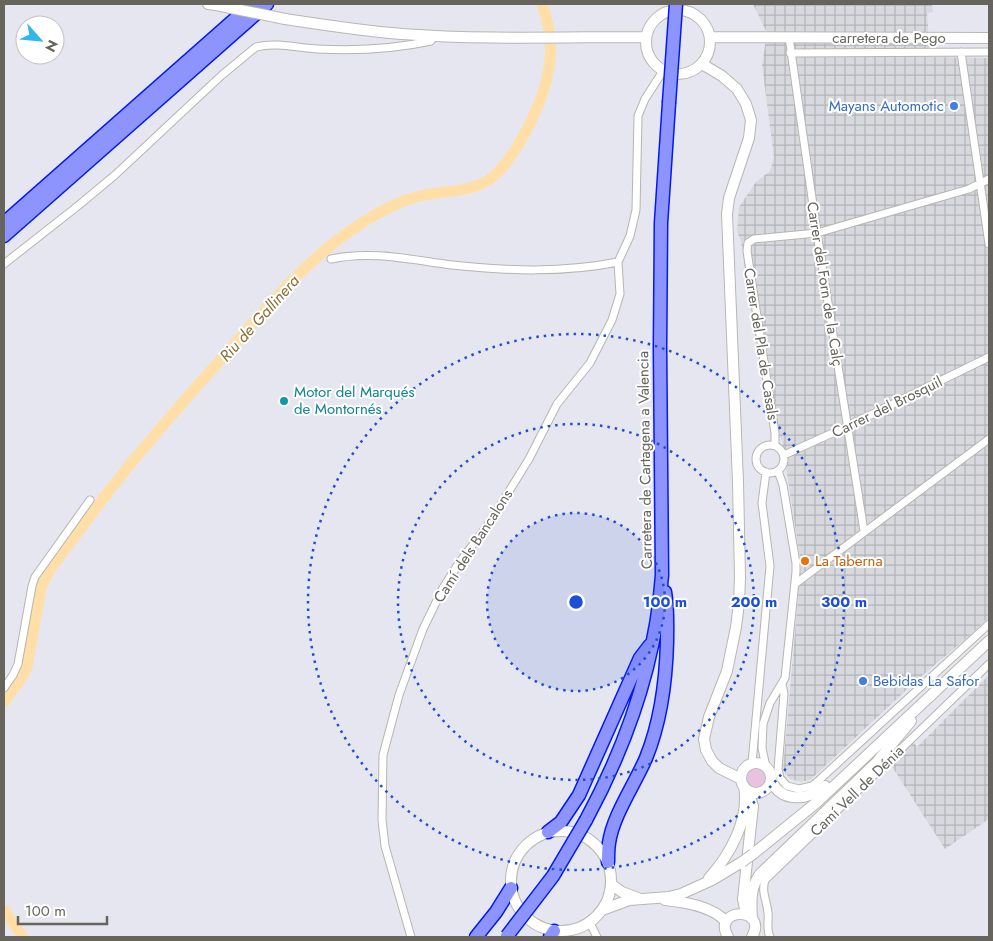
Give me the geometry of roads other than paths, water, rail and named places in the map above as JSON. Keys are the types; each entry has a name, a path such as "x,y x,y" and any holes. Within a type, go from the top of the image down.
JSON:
{"highway":[{"path":"4,223 252,4"},
{"path":"4,236 266,4"},
{"name":"Carretera de Cartagena a Valencia","path":"506,937 554,876 602,792 622,747 654,639 662,574 661,223 676,4"},
{"path":"608,862 612,829 646,758 662,705 666,668 668,607 662,574"},
{"path":"548,832 561,822 579,794 640,658 654,639"},
{"path":"476,937 496,912 511,888"}],"main road":[{"path":"212,5 285,19 366,31 434,36 646,37"},
{"path":"669,11 688,11 696,15 708,29 710,38 708,56 702,64 688,73 671,74 663,71 650,58 646,48 646,37 649,28 661,14 669,11"},
{"name":"carretera de Pego","path":"710,38 989,38"},
{"path":"702,64 722,76 736,88 746,104 751,120 749,138 729,198 727,214 738,482 739,603 727,671 709,717 704,739 706,750 712,761 719,768 728,772 739,772 746,777 755,792 760,792"},
{"path":"602,910 639,898 670,897 699,886 742,862 822,797 989,641"},
{"path":"699,886 719,866 734,840 743,812 746,777 760,763 766,766 771,780 777,789 791,796 804,798 814,795 829,784 889,729 923,703"},
{"path":"747,917 751,906 752,892 760,874 877,762 902,734 923,703"},
{"path":"746,777 753,806 743,899 747,917 755,929 752,937"},
{"path":"753,806 760,792 767,788 771,780"},
{"path":"563,831 577,833 590,840 600,849 608,862 612,884 609,898 602,910 590,923 567,932 552,934 529,920 517,906 511,888 512,869 520,851 538,836 548,832 563,831"},
{"path":"612,884 622,892 639,898"},
{"path":"651,898 670,900 708,910 718,914 726,922"},
{"path":"728,937 725,930 726,922 731,917 747,917"}],"street":[{"path":"4,264 114,175 222,75 256,47 262,45 355,50 431,41 434,36"},
{"name":"Carrer del Forn de la Calç","path":"789,37 817,233 864,531"},
{"path":"961,52 989,244"},
{"path":"790,53 989,52"},
{"path":"331,260 350,255 379,255 504,270 570,270 618,262 630,236 636,210 638,116 645,99 663,71"},
{"path":"817,233 969,189 989,180"},
{"name":"Carrer del Pla de Casals","path":"775,446 775,433 747,251 748,243 754,239 817,233"},
{"name":"Camí dels Bancalons","path":"411,937 385,846 382,820 383,755 399,695 423,629 443,588 490,522 529,459 557,404 590,363 612,320 620,294 618,262"},
{"name":"Carrer del Brosquil","path":"784,455 989,357"},
{"path":"795,584 989,439"},
{"path":"765,446 775,446 784,455 783,465 778,471 773,473 766,472 759,466 757,460 758,453 765,446"},
{"path":"766,766 762,748 764,718 773,696 782,684 785,673 796,563 783,486 778,471"},
{"path":"746,777 770,566 762,511 766,472"},
{"path":"4,688 18,664 32,586 36,577 90,500"},
{"path":"782,684 784,694 778,768 781,780 787,786 792,789 806,788 817,782 989,624"},
{"name":"Camí Vell de Dénia","path":"767,936 768,910 763,895 765,880 989,664"},
{"path":"747,917 768,924"},
{"path":"590,923 597,937"}],"waterway":[{"name":"Riu de Gallinera","path":"4,702 27,667 41,588 49,571 137,456 283,290 324,251 372,216 409,199 480,185 499,171 508,160 525,133 539,103 548,73 550,38 542,4"},
{"name":"Riu de Gallinera","path":"4,910 23,937"}],"place":[{"name":"Mayans Automotic","path":"954,106"},
{"name":"Motor del Marqués de Montornés","path":"284,401"},
{"name":"La Taberna","path":"805,561"},
{"name":"Bebidas La Safor","path":"863,681"}]}
